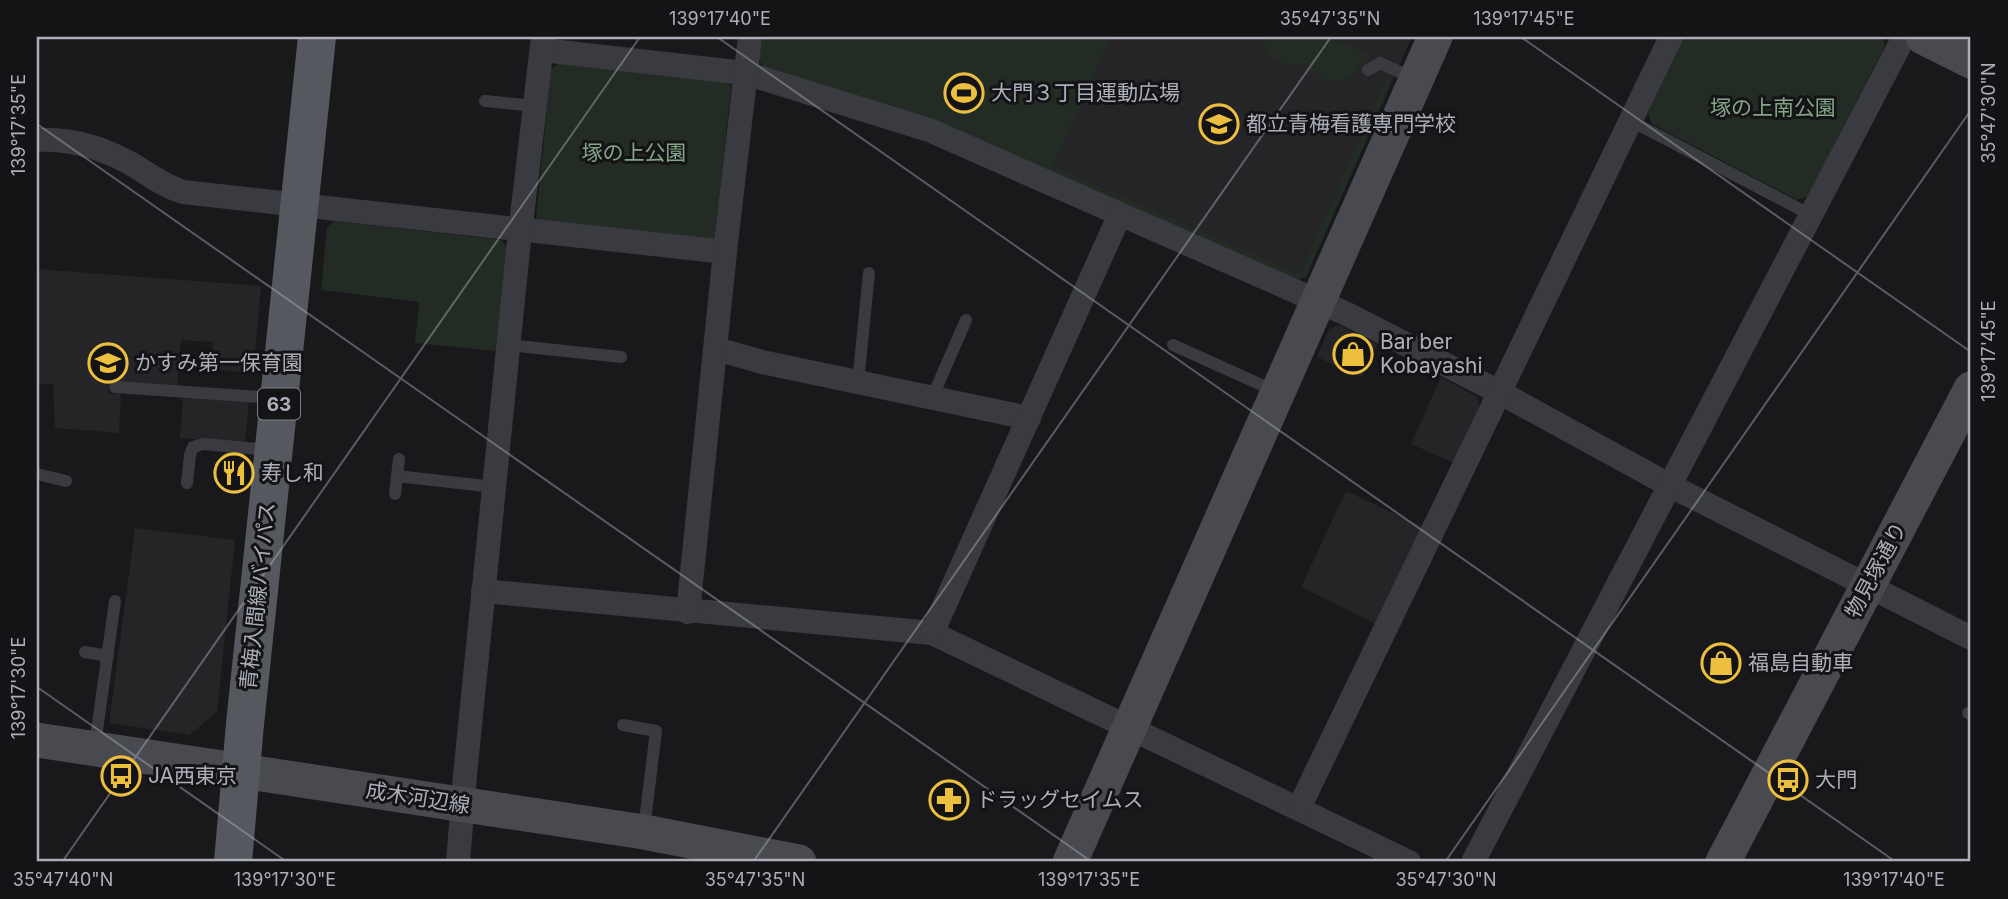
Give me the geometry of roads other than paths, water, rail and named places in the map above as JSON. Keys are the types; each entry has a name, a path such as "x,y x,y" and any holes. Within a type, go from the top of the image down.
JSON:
{"main road":[{"name":"青梅入間線バイパス","path":"233,862 317,37"}],"street":[{"path":"688,612 724,252 750,37"},
{"path":"1070,862 1436,37"},
{"path":"1300,808 1671,37"},
{"path":"1473,862 1904,37"},
{"path":"1923,37 1971,61"},
{"path":"458,862 508,345 542,44 746,73 929,130 1318,301 1499,392 1669,485 1971,638"},
{"path":"37,140 65,140 93,147 118,157 168,187 183,192 724,252"},
{"path":"932,633 1120,214"},
{"path":"716,349 858,383 1029,418"},
{"name":"物見塚通り","path":"1723,862 1971,389"},
{"path":"483,592 932,633 1409,862"},
{"name":"成木河辺線","path":"37,740 644,832 799,862"}],"lane":[{"path":"1368,70 1380,63 1417,80"},
{"path":"485,101 535,106"},
{"path":"1631,121 1811,215"},
{"path":"858,383 869,273"},
{"path":"932,398 966,320"},
{"path":"508,345 621,356"},
{"path":"1173,345 1277,392"},
{"path":"114,387 279,398"},
{"path":"187,484 193,447 204,444 274,450"},
{"path":"395,494 399,459"},
{"path":"37,474 66,481"},
{"path":"397,476 494,487"},
{"path":"95,749 115,601"},
{"path":"85,652 108,656"},
{"path":"623,725 656,731 644,832"}],"place":[{"name":"大門３丁目運動広場","path":"964,93"},
{"name":"都立青梅看護専門学校","path":"1219,124"},
{"name":"Bar ber Kobayashi","path":"1353,354"},
{"name":"かすみ第一保育園","path":"108,363"},
{"name":"寿し和","path":"234,473"},
{"name":"福島自動車","path":"1721,663"},
{"name":"JA西東京","path":"121,776"},
{"name":"大門","path":"1788,780"},
{"name":"ドラッグセイムス","path":"949,800"}],"park label":[{"name":"塚の上南公園","path":"1773,108"},
{"name":"塚の上公園","path":"634,153"}]}
